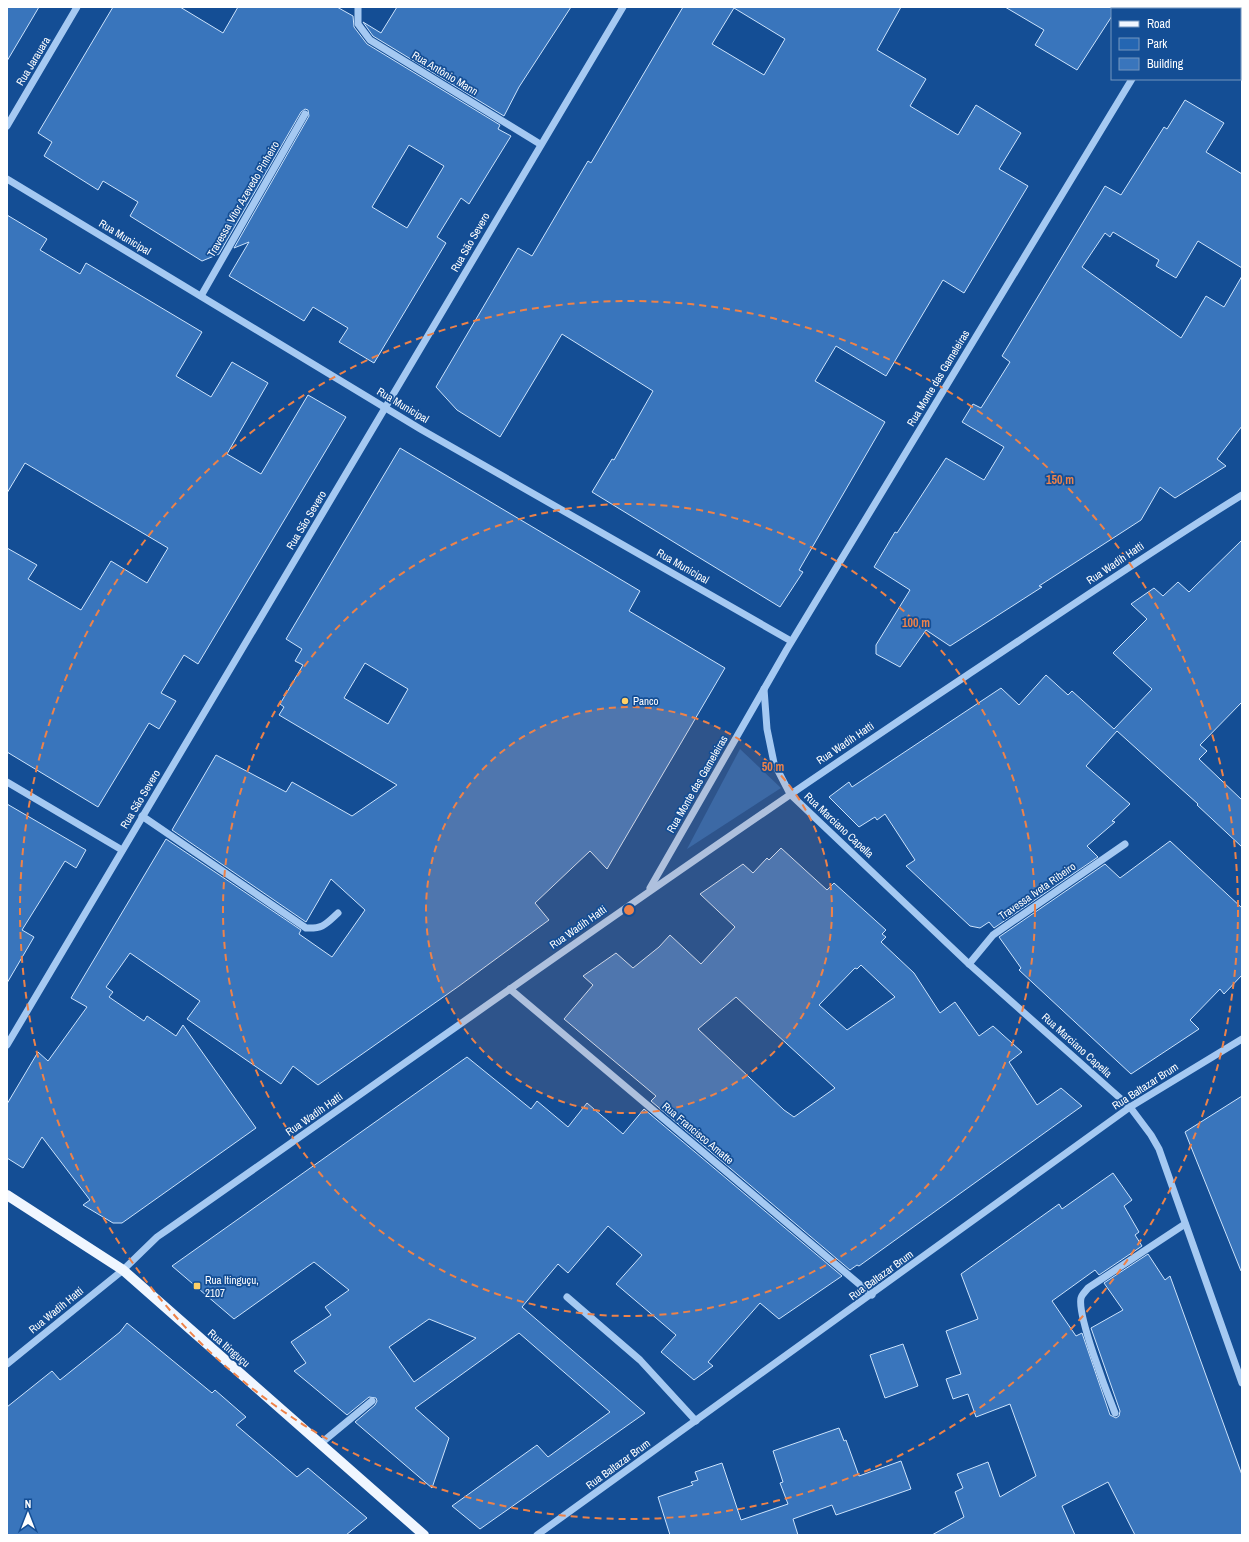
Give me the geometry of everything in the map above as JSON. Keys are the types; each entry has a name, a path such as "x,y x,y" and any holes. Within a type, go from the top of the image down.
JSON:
{"main road":[{"name":"Rua Itinguçu","path":"7,1195 122,1270 424,1535"}],"street":[{"name":"Rua Jarauara","path":"7,126 77,7"},
{"name":"Rua Antônio Mann","path":"358,7 358,24 370,40 540,144"},
{"name":"Rua São Severo","path":"7,1045 386,408 540,144 623,7"},
{"name":"Rua Monte das Gameleiras","path":"649,890 791,641 1131,80"},
{"name":"Travessa Vitor Azevedo Pinheiro","path":"201,296 305,114"},
{"name":"Rua Municipal","path":"7,179 386,408 791,641"},
{"name":"Rua Wadih Hatti","path":"7,1364 122,1270 157,1237 649,890 1153,550 1242,495"},
{"path":"764,688 767,729 774,763 790,794"},
{"path":"7,782 122,850"},
{"name":"Rua Marciano Capella","path":"790,794 969,964 1130,1107 1152,1135 1159,1149 1242,1383"},
{"path":"142,816 306,928 323,927 338,913"},
{"name":"Travessa Iveta Ribeiro","path":"969,964 993,935 1125,844"},
{"name":"Rua Francisco Amatte","path":"510,989 872,1295"},
{"name":"Rua Baltazar Brum","path":"537,1535 872,1295 1130,1107 1242,1039"},
{"path":"1115,1413 1102,1381 1081,1310 1081,1297 1088,1288 1185,1224"},
{"path":"567,1296 640,1360 696,1421"},
{"path":"320,1444 372,1401"}],"green space":[{"path":"740,749 781,788 687,849"}],"building":[{"path":"7,7 39,7 7,61"},
{"path":"113,7 180,7 223,33 238,7 337,7 353,16 354,27 367,44 500,125 498,129 511,136 469,204 461,198 437,237 446,243 374,363 339,342 348,328 313,307 304,321 229,276 249,242 234,248 309,116 308,110 305,109 301,112 219,254 202,261 130,216 138,202 103,181 98,190 44,156 52,142 38,133","holes":["409,145 444,166 407,228 372,207"]},
{"path":"397,7 571,7 519,87 504,116 373,36 363,22 381,33"},
{"path":"683,7 901,7 877,50 926,79 910,106 958,135 976,105 1021,133 999,169 1028,186 964,293 943,280 886,376 836,346 815,381 885,422 799,570 803,572 780,607 592,492 612,459 614,460 653,391 562,334 500,437 457,410 436,387 518,248 532,256 588,161 591,163","holes":["734,8 785,39 764,75 712,44"]},
{"path":"1005,7 1118,7 1111,8 1111,18 1077,70 1035,45 1044,30"},
{"path":"1185,100 1224,123 1206,152 1242,174 1242,268 1198,241 1176,278 1156,266 1159,260 1113,232 1110,237 1105,233 1082,267 1181,338 1206,296 1224,307 1242,276 1242,426 1217,459 1226,466 1175,498 1160,487 1141,520 1039,586 1042,587 950,646 926,630 900,667 876,654 876,645 910,590 874,567 895,532 897,533 946,458 984,480 1004,447 962,422 973,404 981,408 1010,362 1002,356 1105,186 1121,195 1164,127 1167,129"},
{"path":"7,215 47,239 40,250 80,274 86,263 202,332 176,376 211,397 232,362 268,383 227,454 261,474 308,395 346,417 198,664 184,655 161,693 176,701 159,729 149,723 98,807 7,752 7,548 37,565 28,579 81,610 111,561 147,583 168,548 25,463 7,493"},
{"path":"400,448 640,591 629,611 725,668 607,869 590,851 535,903 549,920 459,986 318,1085 293,1066 281,1084 187,1019 200,1001 130,953 106,987 113,992 109,997 144,1021 147,1016 176,1036 183,1025 256,1128 122,1223 113,1223 83,1205 90,1200 42,1137 23,1168 7,1158 7,1104 38,1052 48,1061 87,1007 71,998 166,839 301,930 299,934 332,957 365,910 331,879 306,922 172,830 216,755 286,792 292,782 352,816 397,785 279,715 284,707 280,704 303,665 295,661 302,649 286,639","holes":["365,663 408,689 388,724 344,698"]},
{"path":"1242,540 1242,702 1200,745 1207,751 1199,759 1242,800 1242,847 1197,805 1198,804 1117,731 1086,766 1130,804 1112,821 1115,822 1087,846 1098,857 994,928 989,922 980,928 970,926 906,866 915,860 885,814 877,820 875,817 859,827 829,797 849,782 852,787 1001,688 1019,705 1046,675 1068,695 1072,691 1114,729 1152,689 1113,653 1147,619 1131,604 1154,588 1163,596 1178,582 1189,592"},
{"path":"7,804 86,850 76,868 65,861 22,930 34,937 7,983"},
{"path":"1170,841 1242,908 1242,975 1224,994 1220,989 1190,1020 1199,1029 1131,1074 1019,970 1021,968 999,937 1105,864 1120,878"},
{"path":"781,848 827,890 834,883 886,930 882,934 886,937 881,942 914,973 940,1013 955,1002 979,1036 993,1026 1022,1052 1009,1062 1037,1105 1061,1088 1082,1106 859,1266 857,1265 850,1270 651,1101 656,1096 564,1019 593,985 583,976 616,953 633,968 659,947 670,935 701,964 735,927 700,894 743,864 753,873 767,858 769,860","holes":["861,965 895,997 847,1030 819,1005 855,968 857,969","736,997 751,1011 835,1088 794,1117 784,1110 698,1029"]},
{"path":"467,1057 531,1109 537,1101 568,1127 587,1103 623,1134 644,1109 842,1276 779,1319 760,1303 708,1362 713,1366 694,1380 661,1352 676,1335 616,1284 642,1255 608,1226 568,1273 558,1264 522,1307 645,1413 480,1529 452,1506 537,1445 548,1457 610,1412 519,1333 415,1408 449,1438 432,1488 355,1422 375,1405 377,1401 376,1398 369,1397 347,1415 294,1371 306,1363 291,1342 331,1315 325,1307 349,1290 314,1262 234,1319 172,1266","holes":["429,1319 476,1338 414,1382 389,1347"]},
{"path":"1242,1096 1242,1271 1241,1271 1185,1132"},
{"path":"1113,1173 1132,1200 1124,1206 1139,1232 1135,1235 1142,1246 1099,1275 1095,1270 1052,1301 1076,1336 1082,1333 1110,1415 1116,1418 1119,1416 1120,1411 1091,1328 1123,1310 1104,1283 1148,1254 1165,1280 1170,1276 1242,1475 1242,1535 1135,1535 1108,1482 1062,1506 1075,1535 932,1535 964,1517 955,1492 963,1488 957,1474 988,1462 1000,1497 1036,1476 1010,1404 976,1417 968,1394 953,1399 946,1379 961,1374 946,1331 978,1319 961,1274 1059,1204 1062,1209"},
{"path":"127,1323 212,1393 215,1390 246,1417 236,1425 297,1477 308,1468 367,1518 346,1535 7,1535 7,1407 52,1371 60,1380 120,1332"},
{"path":"903,1344 918,1386 885,1398 870,1355"},
{"path":"839,1428 844,1441 846,1440 859,1476 901,1461 911,1489 836,1515 832,1505 793,1519 798,1535 670,1535 658,1497 693,1485 691,1482 698,1480 695,1472 722,1463 741,1520 788,1504 780,1483 783,1482 773,1451"}],"place":[{"name":"Panco","path":"625,701"},
{"name":"Rua Itinguçu, 2107","path":"197,1286"}]}
